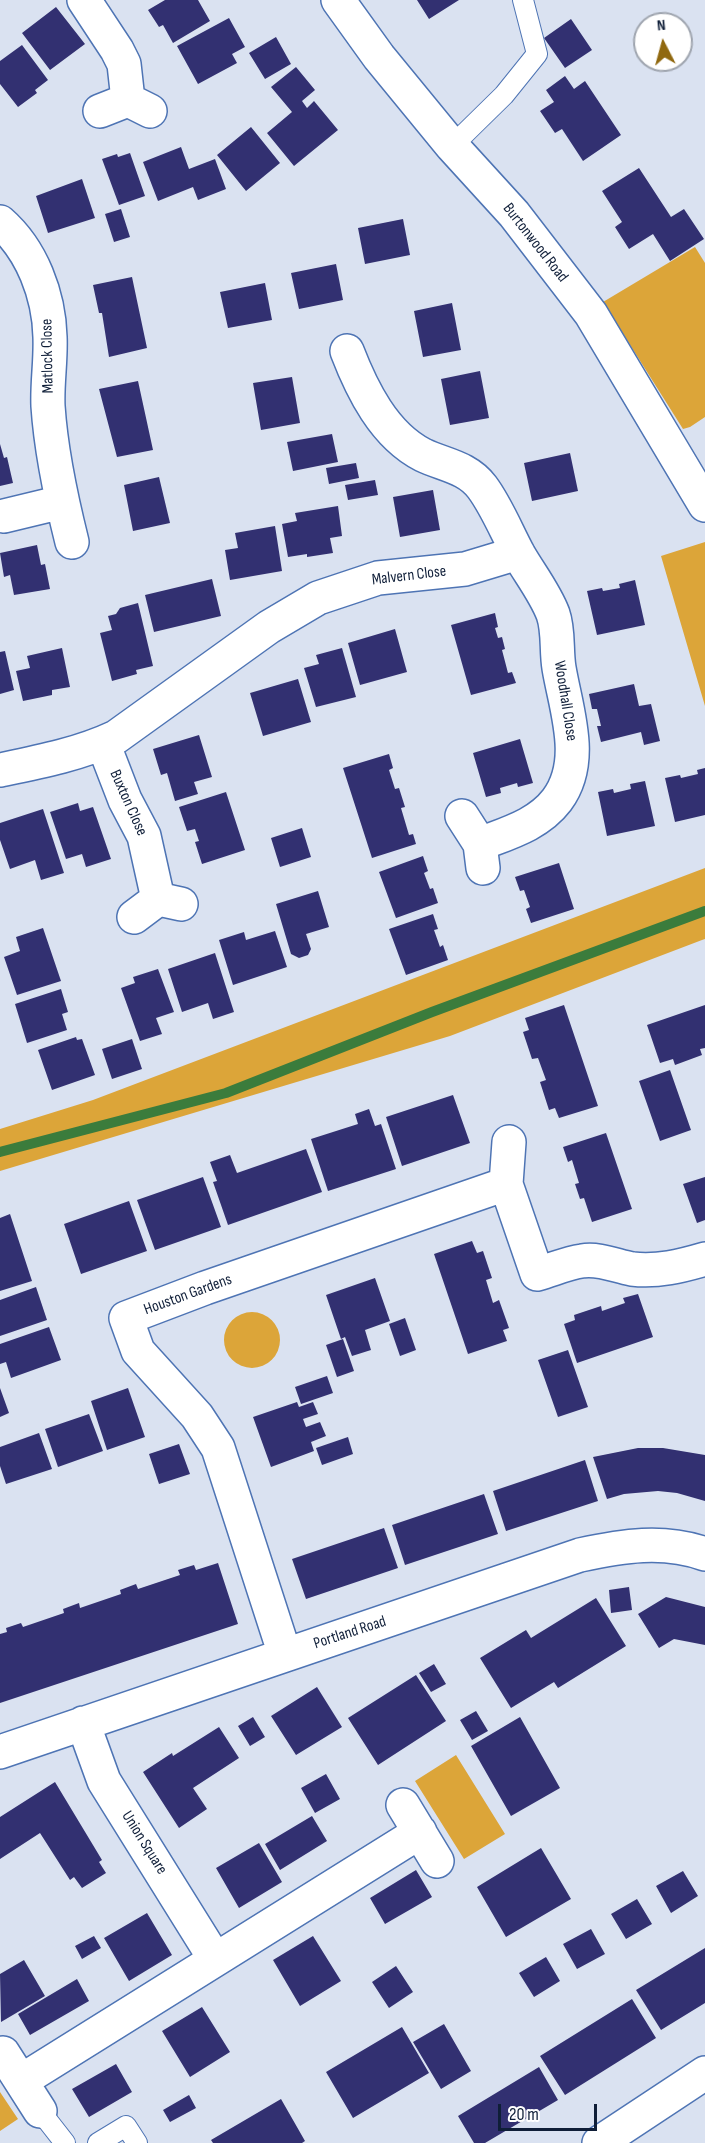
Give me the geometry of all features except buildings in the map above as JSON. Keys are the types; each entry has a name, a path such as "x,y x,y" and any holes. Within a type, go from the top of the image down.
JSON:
{"street":[{"path":"84,0 124,64 126,107"},
{"name":"Burtonwood Road","path":"338,0 379,57 452,146 514,214 591,314 705,505"},
{"name":"Matlock Close","path":"0,222 23,247 35,271 47,312 50,336 48,405 63,502 72,542"},
{"path":"345,345 362,385 396,435 410,447 426,456 465,471 475,479 483,488 518,553"},
{"path":"4,516 63,502"},
{"name":"Malvern Close","path":"0,770 37,763 116,737 269,627 318,598 378,578 465,569 518,553"},
{"name":"Woodhall Close","path":"462,816 482,856 544,814 567,783 572,767 571,729 559,665 553,615 547,600 518,553"},
{"name":"Buxton Close","path":"103,743 125,800 144,837 158,906"},
{"path":"509,1142 506,1184 537,1274 583,1261 601,1262 633,1269 658,1270 683,1266 705,1258"},
{"name":"Houston Gardens","path":"285,1655 218,1448 197,1416 138,1351 126,1318 205,1288 506,1184"},
{"name":"Portland Road","path":"0,1752 580,1555 619,1546 643,1544 667,1545 705,1554"},
{"name":"Union Square","path":"83,1723 104,1781 215,1959"},
{"path":"21,2081 215,1959 411,1818 437,1861"},
{"path":"2,2049 40,2111"},
{"path":"599,2143 705,2073"}],"lane":[{"path":"452,146 504,94 537,54 523,0"},
{"path":"40,2111 65,2143"},
{"path":"98,2143 126,2126 137,2143"}],"shaded area":[{"path":"695,247 705,263 705,417 683,429 603,302"},
{"path":"705,542 705,706 661,556"},
{"path":"705,868 705,939 450,1036 0,1171 0,1129 93,1100"},
{"path":"252,1312 263,1314 272,1320 278,1329 280,1340 278,1351 272,1360 263,1366 252,1368 241,1366 232,1360 226,1351 224,1340 226,1329 232,1320 241,1314"},
{"path":"456,1755 505,1834 464,1859 415,1781"},
{"path":"0,2092 18,2119 0,2131"}],"waterway":[{"path":"0,1152 226,1093 432,1012 705,911"}]}
